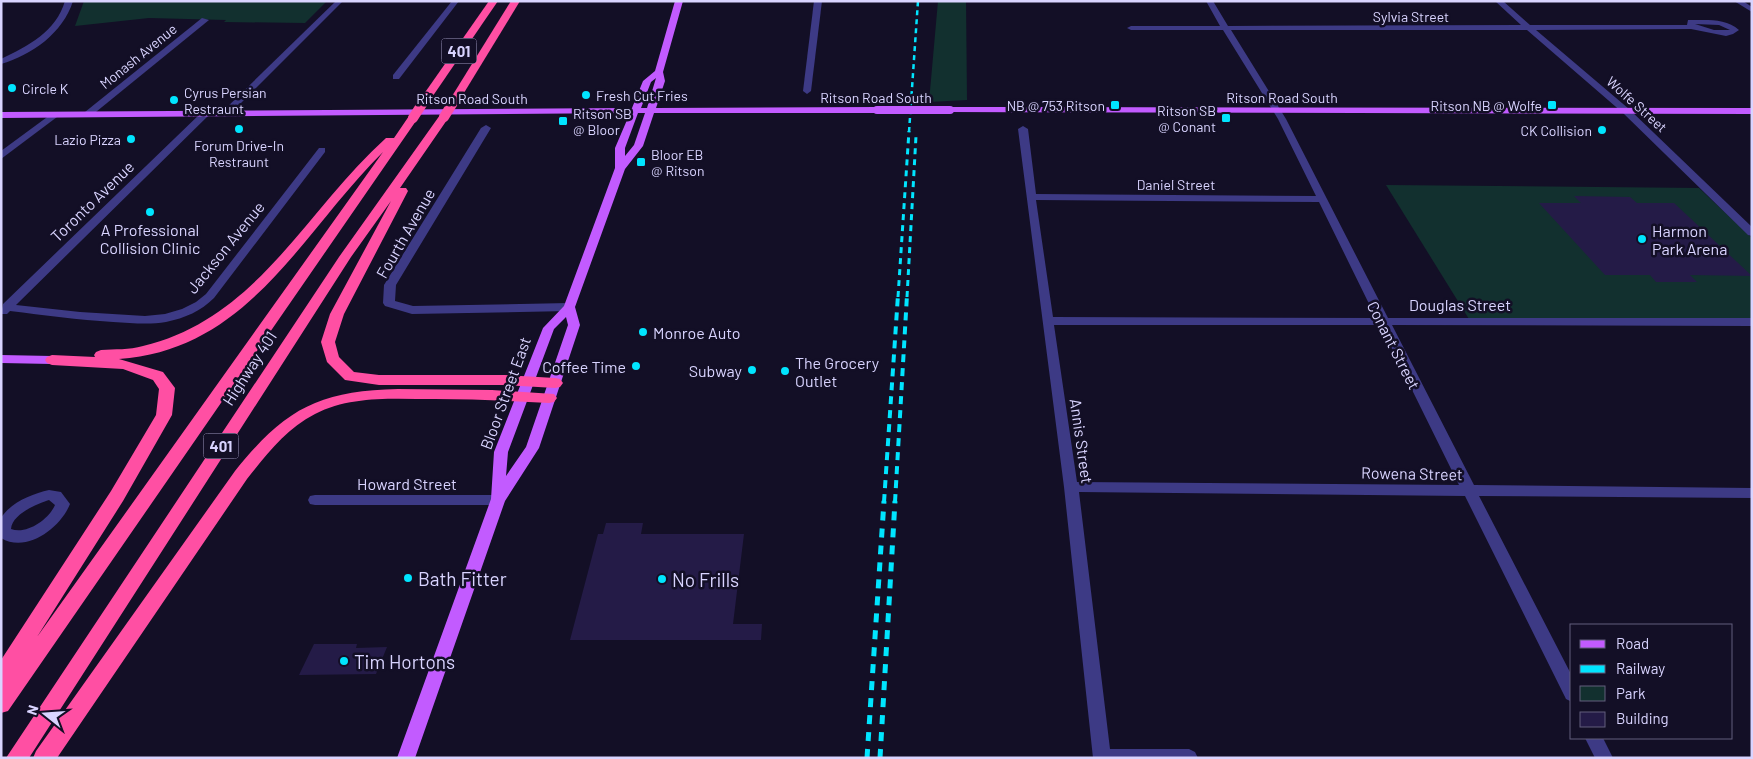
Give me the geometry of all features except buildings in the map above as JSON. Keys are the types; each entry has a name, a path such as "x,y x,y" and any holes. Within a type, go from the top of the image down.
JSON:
{"highway":[{"name":"Highway 401","path":"1,704 494,1"},
{"name":"Highway 401","path":"16,758 345,257 430,139 516,1"},
{"path":"52,360 141,352 178,341 216,323 241,304 264,282 368,159 409,123"},
{"path":"430,139 337,314 328,342 332,359 350,376 380,380 528,381 555,383"},
{"path":"1,678 117,496 164,415 167,388 158,376 124,364 52,360"},
{"path":"44,758 241,475 273,438 294,420 323,404 345,397 370,394 498,394 549,398"}],"main road":[{"name":"Bloor Street East","path":"620,168 620,148 647,81 658,72 679,1"},
{"name":"Bloor Street East","path":"498,500 501,452 549,328 569,307 620,168 638,146 661,81 658,72"},
{"name":"Ritson Road South","path":"1,115 652,110 1752,111"},
{"name":"Bloor Street East","path":"406,758 498,500 532,448 574,324 569,307"},
{"path":"1,359 52,360"}],"street":[{"path":"1,62 45,36 60,22 68,9 69,1"},
{"path":"226,113 340,1"},
{"path":"396,77 456,1"},
{"path":"807,91 818,1"},
{"name":"Conant Street","path":"1209,1 1277,111 1468,492 1570,690"},
{"name":"Wolfe Street","path":"1498,1 1626,111 1752,233"},
{"path":"1736,1 1752,10"},
{"name":"Monash Avenue","path":"88,114 205,20"},
{"name":"Sylvia Street","path":"1131,28 1691,27 1722,34 1731,34 1735,30 1727,24 1711,22 1691,22 1691,27"},
{"name":"Toronto Avenue","path":"4,310 206,113"},
{"path":"1,156 54,115"},
{"name":"Fourth Avenue","path":"486,128 390,285 389,303 412,310 569,307"},
{"name":"Annis Street","path":"1023,129 1071,486 1102,758"},
{"name":"Jackson Avenue","path":"4,310 145,320 166,318 200,306 210,296 322,150"},
{"name":"Daniel Street","path":"1031,197 1320,199"},
{"name":"Douglas Street","path":"1048,321 1752,322"},
{"name":"Rowena Street","path":"1071,486 1468,492 1752,493"},
{"name":"Howard Street","path":"315,500 498,500"},
{"path":"1594,739 1604,758"},
{"path":"1102,758 1189,758"}],"green space":[{"path":"84,1 327,1 305,23 224,22 226,20 149,18 75,26"},
{"path":"938,1 966,1 967,100 929,102"},
{"path":"1386,185 1699,188 1752,238 1752,319 1469,319"}],"railway":[{"path":"909,132 918,1"},
{"path":"898,297 909,131"},
{"path":"907,297 916,136"},
{"path":"884,502 898,295"},
{"path":"895,502 907,295"},
{"path":"867,758 884,501"},
{"path":"880,758 895,501"}],"place":[{"name":"Circle K","path":"12,88"},
{"name":"Fresh Cut Fries","path":"586,95"},
{"name":"Cyrus Persian Restraunt","path":"174,100"},
{"name":"NB @ 753 Ritson","path":"1115,105"},
{"name":"Ritson NB @ Wolfe","path":"1552,105"},
{"name":"Ritson SB @ Conant","path":"1226,118"},
{"name":"Ritson SB @ Bloor","path":"563,121"},
{"name":"Forum Drive-In Restraunt","path":"239,129"},
{"name":"CK Collision","path":"1602,130"},
{"name":"Lazio Pizza","path":"131,139"},
{"name":"Bloor EB @ Ritson","path":"641,162"},
{"name":"A Professional Collision Clinic","path":"150,212"},
{"name":"Harmon Park Arena","path":"1642,239"},
{"name":"Monroe Auto","path":"643,332"},
{"name":"Coffee Time","path":"636,366"},
{"name":"Subway","path":"752,370"},
{"name":"The Grocery Outlet","path":"785,371"},
{"name":"Bath Fitter","path":"408,578"},
{"name":"No Frills","path":"662,579"},
{"name":"Tim Hortons","path":"344,661"}]}
